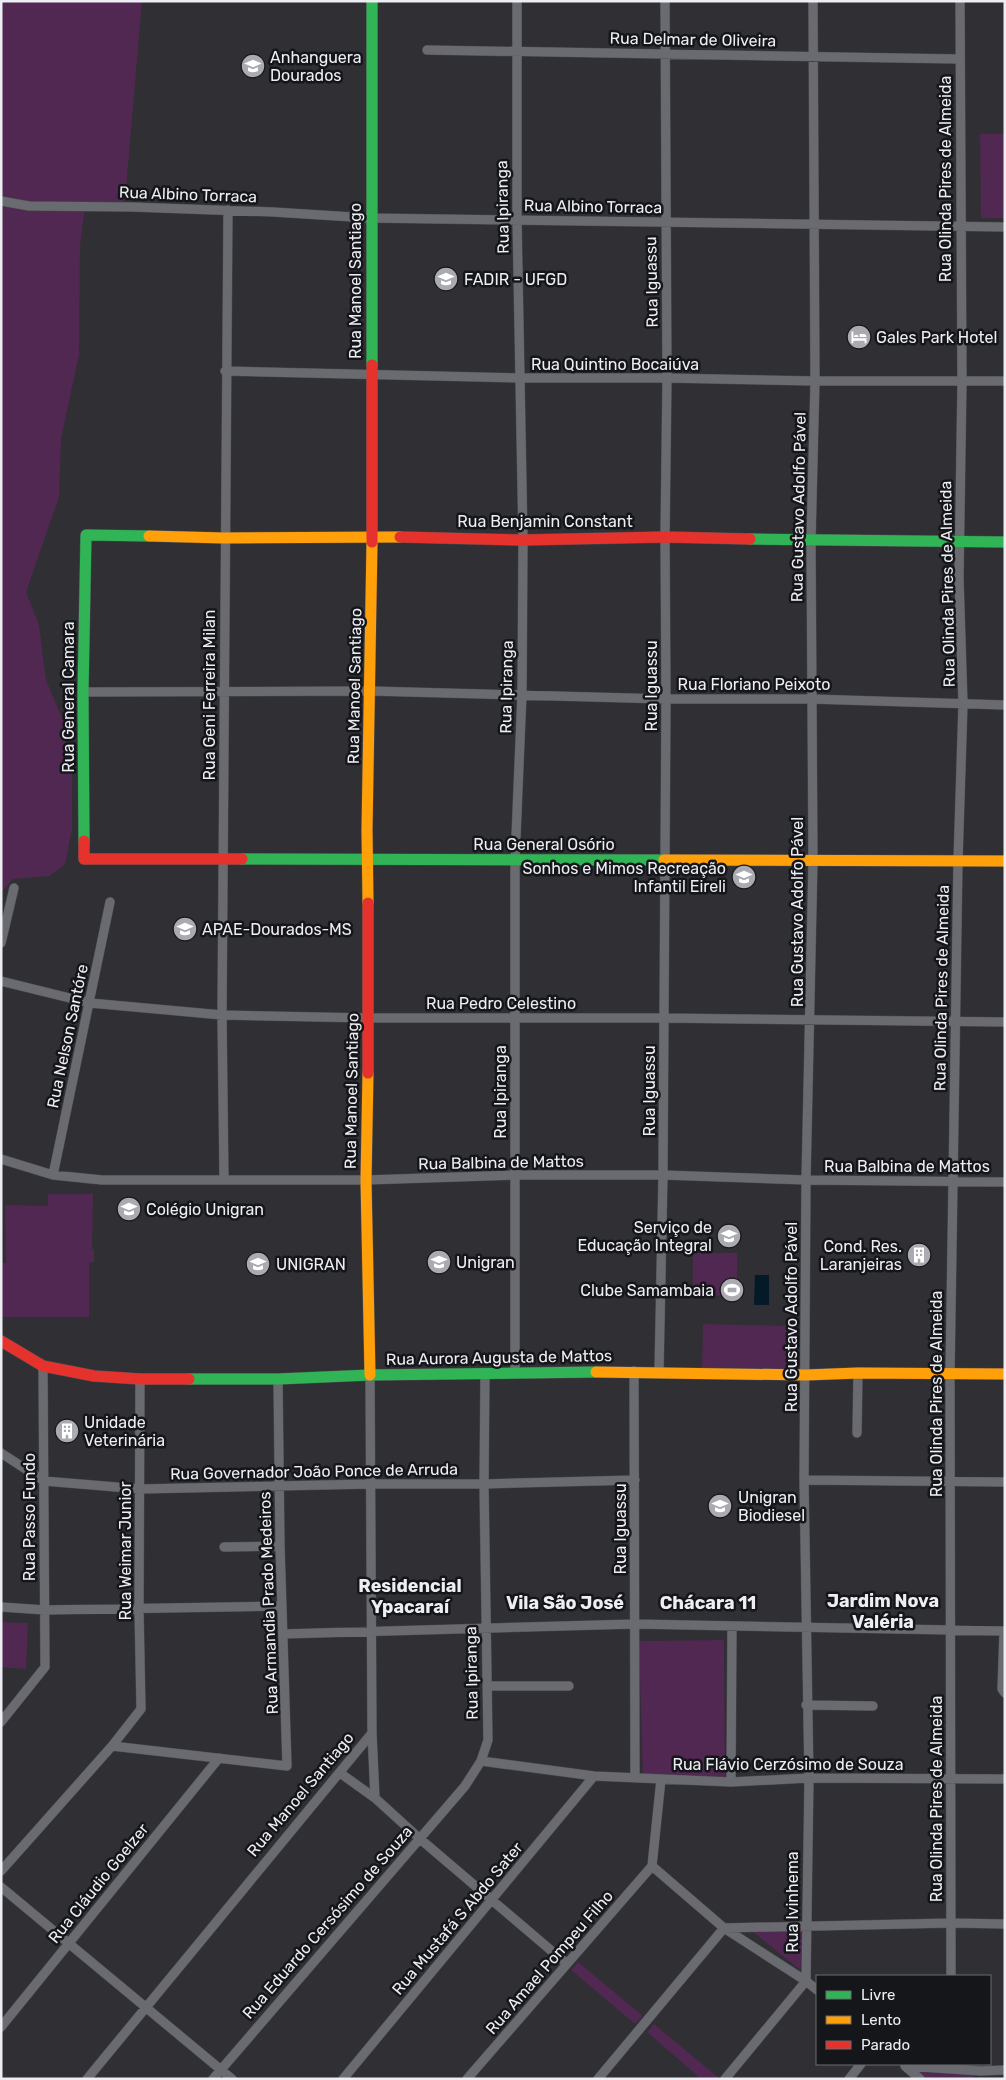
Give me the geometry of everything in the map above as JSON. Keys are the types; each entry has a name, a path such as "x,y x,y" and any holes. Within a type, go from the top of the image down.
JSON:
{"street":[{"name":"Rua Manoel Santiago","path":"87,2079 372,1733 370,1375 366,1180 370,1018 367,830 371,691 372,536 372,1"},
{"name":"Rua Ipiranga","path":"515,1372 515,860 522,694 523,540 517,219 517,1"},
{"name":"Rua Iguassu","path":"659,1372 663,1176 666,699 665,537 667,378 664,1"},
{"name":"Rua Gustavo Adolfo Pável","path":"807,1824 809,1778 806,1705 804,1480 806,1180 813,861 811,541 816,381 813,224 813,1"},
{"name":"Rua Olinda Pires de Almeida","path":"951,1975 952,1631 950,1374 958,861 963,704 959,542 962,380 960,1"},
{"name":"Rua Delmar de Oliveira","path":"427,50 959,59"},
{"name":"Rua Albino Torraca","path":"1,201 30,206 228,210 372,218 1005,227"},
{"name":"Rua Geni Ferreira Milan","path":"224,1180 222,1015 225,371 228,210"},
{"name":"Rua Quintino Bocaiúva","path":"225,371 520,378 1005,381"},
{"name":"Rua Benjamin Constant","path":"86,535 224,538 372,536 523,540 665,537 811,541 1005,542"},
{"name":"Rua General Camara","path":"84,859 83,692 86,535"},
{"name":"Rua Floriano Peixoto","path":"83,692 371,691 666,699 812,699 1005,705"},
{"name":"Rua General Osório","path":"84,859 1005,862"},
{"path":"1,944 14,888"},
{"name":"Rua Nelson Santóre","path":"53,1175 110,902"},
{"name":"Rua Pedro Celestino","path":"1,981 90,1003 222,1015 370,1018 664,1018 1005,1022"},
{"name":"Rua Balbina de Mattos","path":"1,1159 53,1175 102,1180 366,1180 515,1175 1005,1182"},
{"name":"Rua Aurora Augusta de Mattos","path":"1,1340 43,1366 94,1376 140,1379 278,1379 370,1375 634,1371 806,1375 858,1373 1005,1374"},
{"name":"Rua Passo Fundo","path":"1,1722 45,1667 43,1366"},
{"name":"Rua Iguassu","path":"634,1371 636,1777"},
{"path":"858,1373 858,1433"},
{"name":"Rua Ipiranga","path":"465,1786 482,1761 488,1740 485,1627 485,1374"},
{"name":"Rua Weimar Junior","path":"112,1746 141,1709 139,1609 140,1379"},
{"name":"Rua Armandia Prado Medeiros","path":"219,1758 287,1766 280,1546 278,1379"},
{"name":"Rua Governador João Ponce de Arruda","path":"1,1453 44,1481 140,1488 484,1484 635,1480"},
{"path":"804,1480 1005,1482"},
{"path":"224,1547 280,1546"},
{"path":"1,1607 45,1610 282,1606"},
{"path":"283,1634 372,1633 485,1627 635,1624 1004,1631 1002,1689 1005,1693"},
{"path":"731,1782 732,1626"},
{"path":"487,1686 569,1686"},
{"path":"806,1705 873,1706"},
{"path":"372,1733 375,1798"},
{"path":"1,1871 112,1746 219,1758"},
{"name":"Rua Cláudio Goelzer","path":"1,2027 219,1758"},
{"name":"Rua Flávio Cerzósimo de Souza","path":"482,1761 594,1776 731,1782 809,1778 1005,1779"},
{"path":"340,1774 375,1798 419,1838 568,1964"},
{"name":"Rua Mustafá S Abdo Sater","path":"343,2079 594,1776"},
{"path":"661,1779 652,1866 724,1928 816,1989"},
{"name":"Rua Eduardo Cersósimo de Souza","path":"213,2079 465,1786"},
{"name":"Rua Ivinhema","path":"806,1981 808,1927 807,1824"},
{"name":"Rua Amael Pompeu Filho","path":"471,2078 652,1866"},
{"path":"1,1887 232,2079"},
{"path":"598,2079 724,1928 951,1923 1005,1924"},
{"path":"724,2079 806,1981"},
{"path":"849,2079 860,2065"},
{"path":"904,2065 952,2066 978,2075 1005,2070"},
{"path":"904,2065 920,2079"}],"shaded area":[{"path":"1,1 142,1 123,207 85,207 80,246 79,355 61,439 59,497 26,592 39,625 46,680 63,720 72,773 72,829 65,865 49,876 13,879 1,893"},
{"path":"980,134 1005,134 1005,218 981,218"},
{"path":"48,1194 93,1194 92,1249 94,1249 94,1262 89,1263 89,1317 2,1317 2,1263 6,1263 5,1205 48,1206"},
{"path":"693,1253 737,1253 737,1296 693,1295"},
{"path":"703,1324 791,1326 790,1370 702,1369"},
{"path":"1,1622 28,1623 26,1669 1,1667"},
{"path":"724,1640 725,1780 643,1781 639,1641"},
{"path":"752,1931 804,1931 800,1970"},
{"path":"578,1962 643,2016 635,2024 571,1970"},
{"path":"654,2024 719,2078 701,2079 647,2032"},
{"path":"911,2069 976,2074 972,2079 922,2079"}],"water":[{"path":"755,1275 769,1275 769,1305 754,1305"}],"traffic: fast":[{"path":"372,1 372,365"},
{"path":"84,841 83,692 86,535 149,536"},
{"path":"750,539 1005,542"},
{"path":"242,859 664,860"},
{"path":"189,1379 278,1379 370,1375 596,1372"}],"traffic: slow":[{"path":"149,536 224,538 400,537"},
{"path":"368,903 367,830 372,542"},
{"path":"664,860 1005,861"},
{"path":"368,1073 366,1180 370,1375"},
{"path":"596,1372 806,1375 858,1373 1005,1374"}],"traffic: jam":[{"path":"372,365 372,542"},
{"path":"400,537 523,540 665,537 750,539"},
{"path":"84,841 84,859 242,859"},
{"path":"368,903 368,1073"},
{"path":"1,1341 43,1366 94,1376 140,1379 189,1379"}],"place":[{"name":"Anhanguera Dourados","path":"253,66"},
{"name":"FADIR - UFGD","path":"446,279"},
{"name":"Gales Park Hotel","path":"859,337"},
{"name":"Sonhos e Mimos Recreação Infantil Eireli","path":"744,877"},
{"name":"APAE-Dourados-MS","path":"185,929"},
{"name":"Colégio Unigran","path":"129,1209"},
{"name":"Serviço de Educação Integral","path":"729,1236"},
{"name":"Cond. Res. Laranjeiras","path":"919,1255"},
{"name":"Unigran","path":"439,1262"},
{"name":"UNIGRAN","path":"258,1264"},
{"name":"Clube Samambaia","path":"732,1290"},
{"name":"Unidade Veterinária","path":"67,1431"},
{"name":"Unigran Biodiesel","path":"720,1506"}],"district":[{"name":"Residencial Ypacaraí","path":"410,1596"},
{"name":"Vila São José","path":"565,1603"},
{"name":"Chácara 11","path":"708,1603"},
{"name":"Jardim Nova Valéria","path":"883,1611"}]}
